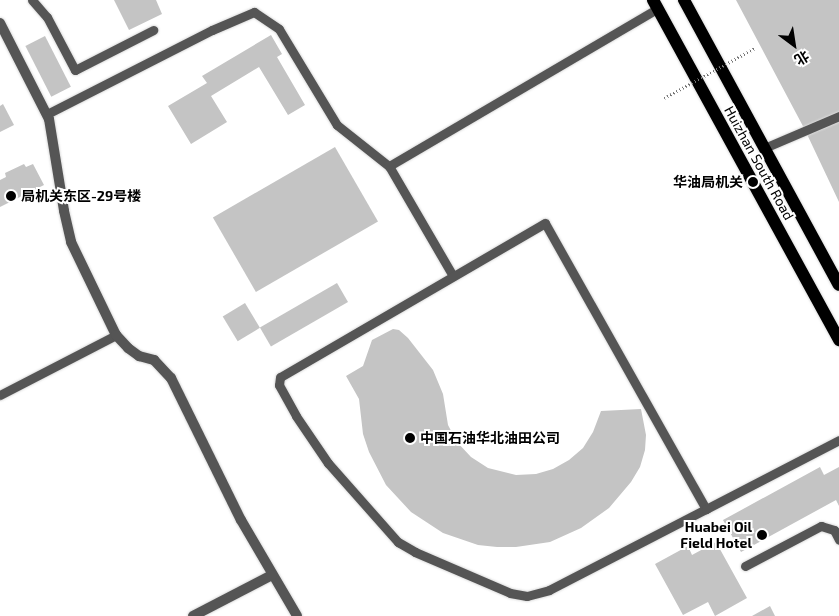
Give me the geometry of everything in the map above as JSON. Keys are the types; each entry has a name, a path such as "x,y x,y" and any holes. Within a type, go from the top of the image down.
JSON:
{"main road":[{"name":"Huizhan South Road","path":"684,0 839,285"},
{"name":"Huizhan South Road","path":"655,4 839,340"}],"street":[{"path":"0,23 47,114 71,242 116,335 128,348 139,356 154,360 171,378 242,520 297,616"},
{"path":"193,616 272,575"}],"lane":[{"path":"32,0 47,17 75,70 153,30"},
{"path":"390,167 655,4"},
{"path":"47,114 212,30 254,12 279,29 337,125 390,167 453,276"},
{"path":"764,148 839,116"},
{"path":"706,509 545,223 280,377 279,385 296,416 328,463 398,542 415,552 510,593 527,596 549,590 706,509 839,440"},
{"path":"0,395 116,335"},
{"path":"744,566 822,526 834,530 839,540"}],"path":[{"path":"664,98 755,48"}],"building":[{"path":"114,0 156,0 162,14 129,30"},
{"path":"736,0 839,0 839,202 805,130"},
{"path":"271,35 282,54 277,57 305,105 288,115 259,67 211,96 227,122 191,144 168,106 207,83 202,76"},
{"path":"45,36 71,87 51,97 25,46"},
{"path":"3,104 14,125 0,132 0,106"},
{"path":"335,147 378,221 256,292 213,218"},
{"name":"局机关东区-29号楼","path":"24,164 26,167 33,164 44,185 0,207 0,180 6,177 5,173"},
{"path":"337,283 348,302 271,347 260,328"},
{"path":"245,303 260,328 238,341 223,316"},
{"name":"中国石油华北油田公司","path":"393,329 399,330 408,338 433,370 443,394 448,425 457,442 471,457 488,468 516,475 536,474 553,469 569,460 583,448 593,432 601,411 641,409 646,435 645,450 640,467 631,482 609,508 581,528 550,542 516,547 497,547 478,545 443,533 411,512 386,485 369,452 363,434 359,399 346,376 363,366 372,340"},
{"path":"820,467 824,475 839,467 839,506 836,500 741,552 723,520"},
{"path":"716,542 747,598 715,616 708,602 683,615 655,564 688,546 692,555"},
{"path":"770,606 775,616 752,616"}],"place":[{"name":"华油局机关","path":"753,182"},
{"name":"局机关东区-29号楼","path":"11,196"},
{"name":"中国石油华北油田公司","path":"410,438"},
{"name":"Huabei Oil Field Hotel","path":"762,535"}]}
